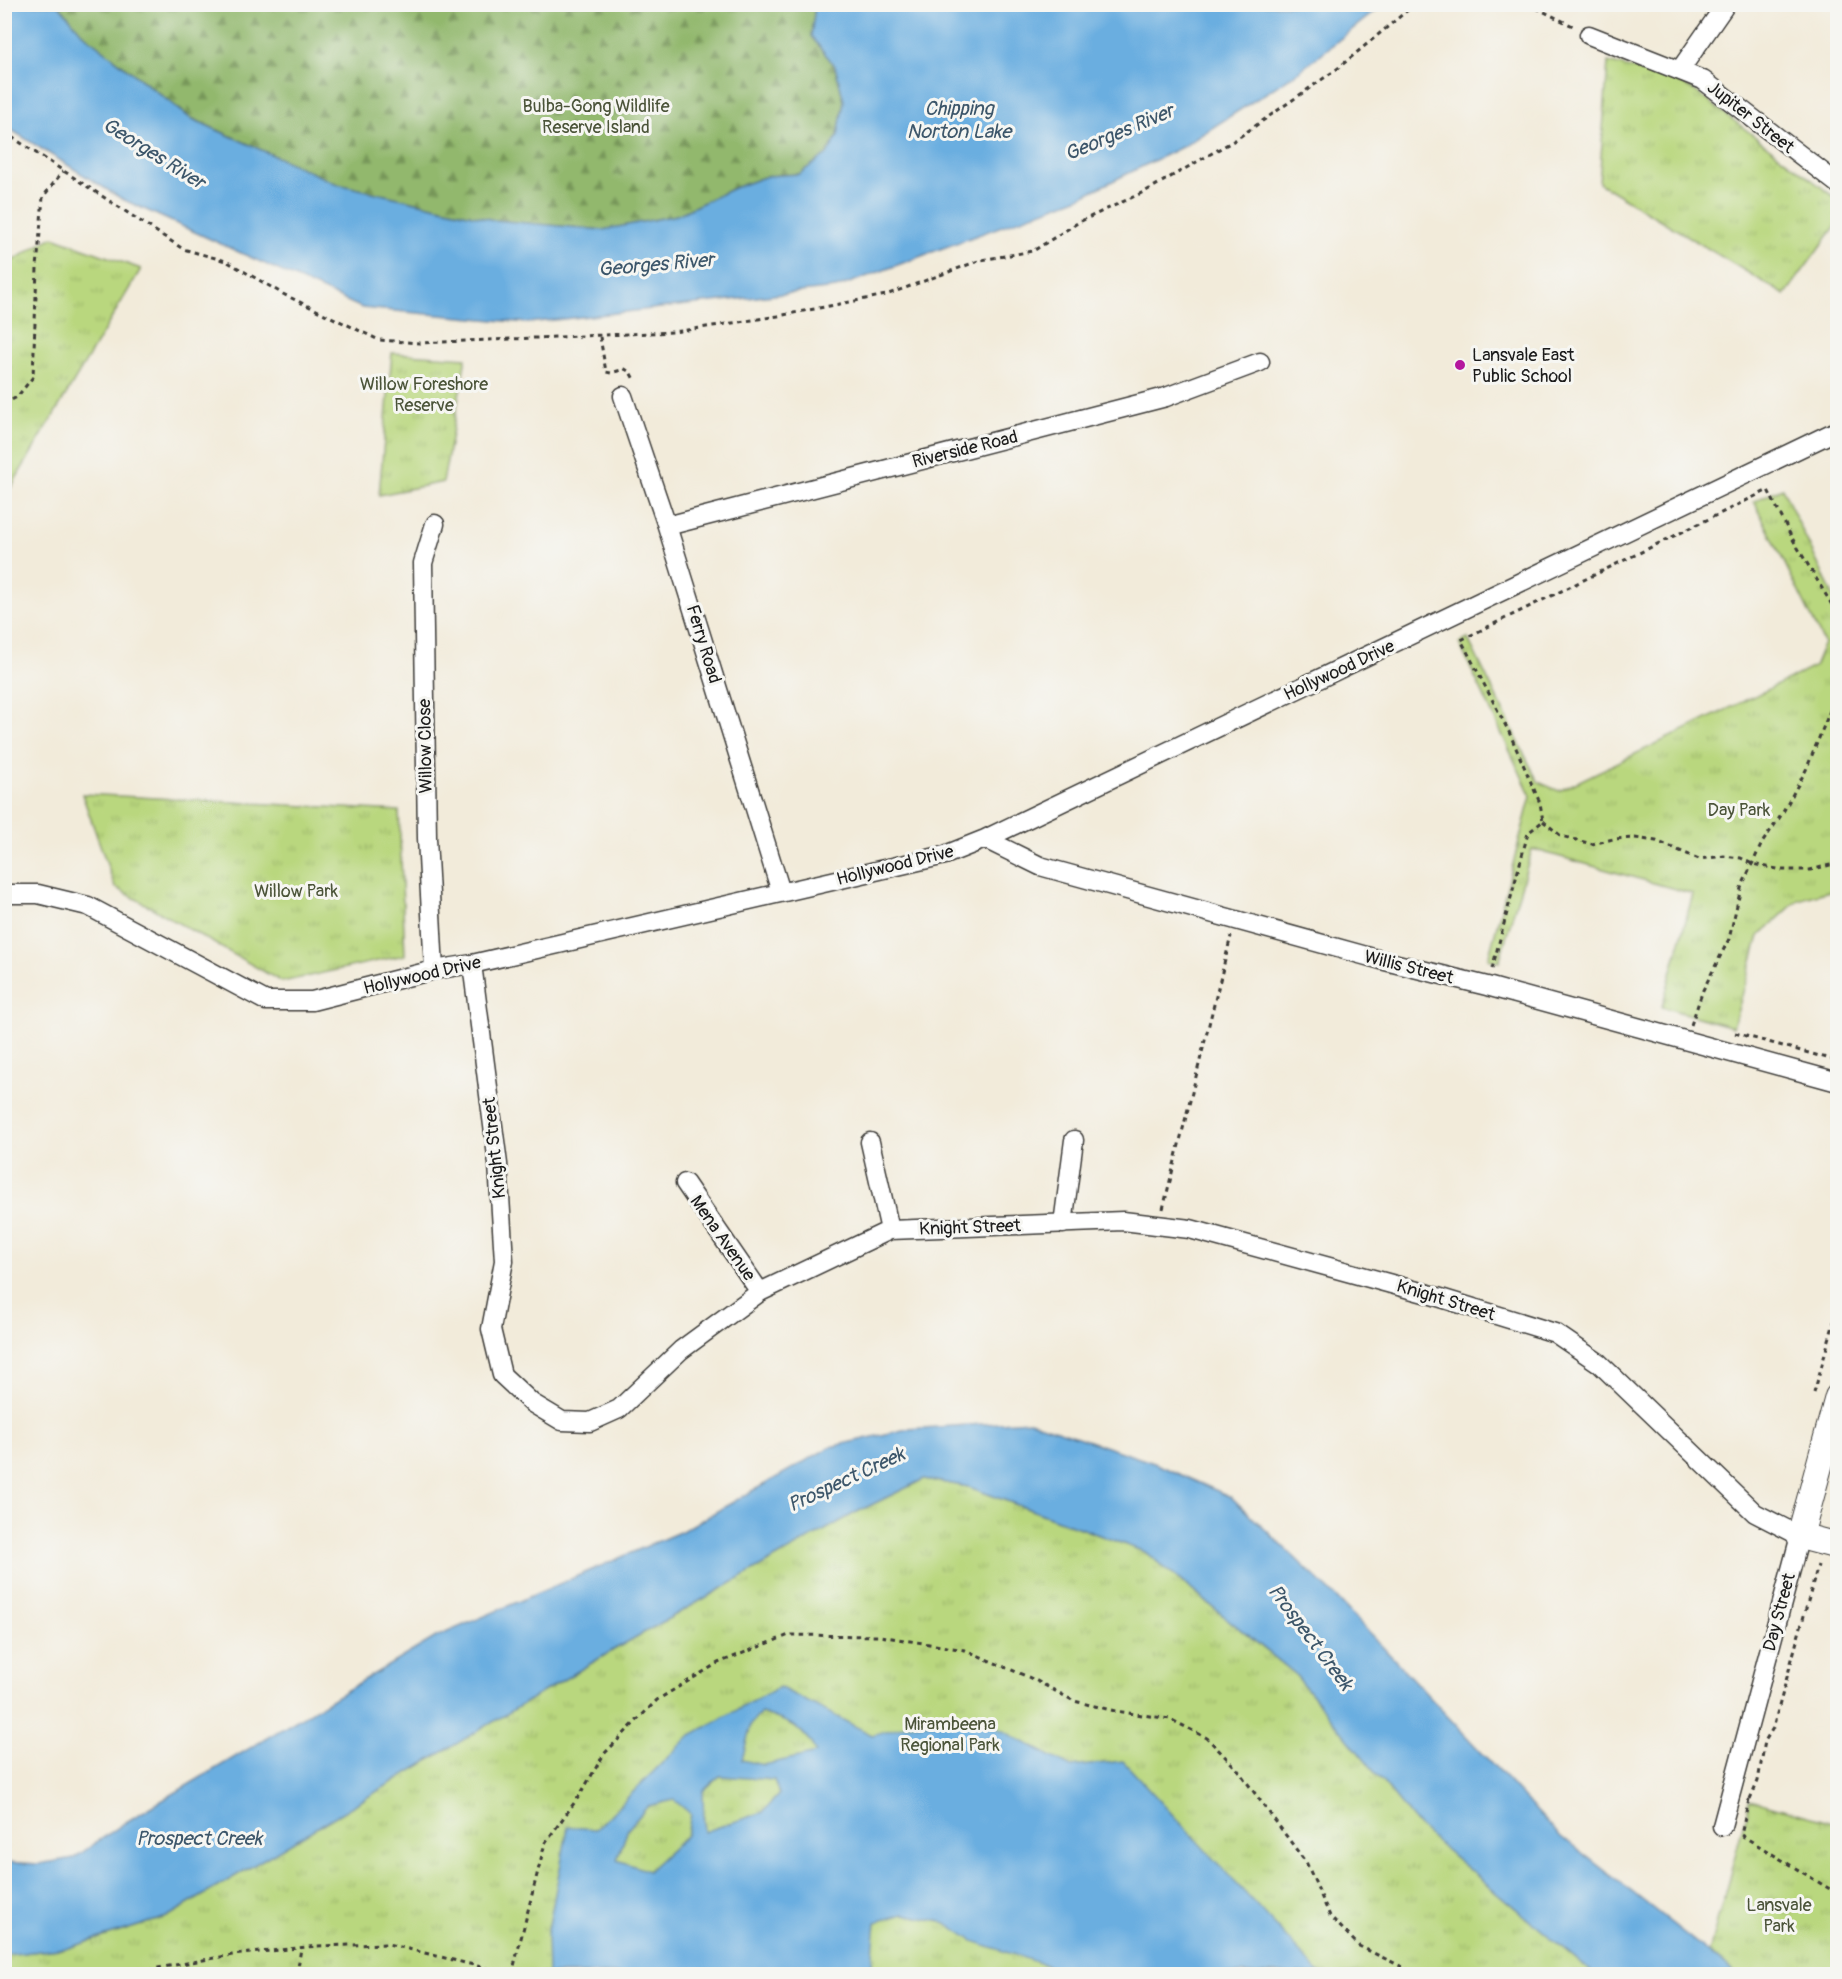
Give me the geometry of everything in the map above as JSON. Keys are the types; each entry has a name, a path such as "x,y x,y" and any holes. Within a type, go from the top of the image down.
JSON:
{"street":[{"path":"1680,70 1726,4"},
{"name":"Jupiter Street","path":"1590,35 1703,80 1836,180"},
{"name":"Riverside Road","path":"667,526 1166,397 1260,362"},
{"name":"Ferry Road","path":"622,396 667,526 781,892"},
{"name":"Hollywood Drive","path":"4,894 38,894 88,906 266,1001 312,1001 434,970 472,964 781,892 882,871 945,855 985,838 1838,430"},
{"name":"Willow Close","path":"434,970 427,838 423,563 435,524"},
{"name":"Willis Street","path":"985,838 1040,866 1838,1082"},
{"name":"Knight Street","path":"472,964 498,1164 504,1262 491,1329 502,1375 531,1403 562,1421 590,1422 619,1409 681,1350 760,1292 890,1230 1123,1221 1190,1229 1428,1294 1555,1333 1599,1362 1755,1513 1800,1536 1832,1557"},
{"path":"1063,1224 1074,1140"},
{"path":"870,1142 890,1230"},
{"name":"Mena Avenue","path":"685,1184 760,1292"},
{"name":"Day Street","path":"1722,1826 1838,1397"}],"path":[{"path":"4,132 183,249 226,261 284,294 379,340 419,343 674,332 778,316 886,295 981,260 1033,250 1079,222 1146,191 1234,140 1337,69 1415,4"},
{"path":"1528,4 1590,35"},
{"path":"4,404 18,397 33,377 37,268 43,198 64,171"},
{"path":"600,336 606,372 626,369 633,376 637,391 622,396"},
{"path":"1838,615 1792,538 1768,490 1461,640 1509,732 1540,803 1543,821 1561,836 1592,844 1613,839 1635,838 1656,841 1700,859 1724,856 1742,858 1752,864 1782,870 1810,870 1838,863"},
{"path":"1685,1040 1703,990 1729,939 1741,888 1762,843 1782,814 1806,770 1838,691"},
{"path":"1487,986 1528,833 1543,821"},
{"path":"1159,1225 1236,920"},
{"path":"1726,1030 1838,1061"},
{"path":"1832,1557 1818,1565 1773,1728 1765,1741 1758,1781 1750,1800 1741,1835 1838,1894"},
{"path":"131,1974 232,1955 301,1948 388,1944 511,1974 545,1843 580,1796 604,1754 657,1700 718,1663 789,1635 880,1636 965,1650 1035,1680 1074,1701 1115,1711 1170,1719 1207,1738 1237,1769 1307,1864 1330,1916 1359,1946 1417,1974"},
{"path":"1731,1794 1750,1800"},
{"path":"297,1974 301,1948"}],"green space":[{"name":"Bulba-Gong Wildlife Reserve Island","path":"253,4 268,7 271,4 817,5 811,36 835,66 844,101 838,136 827,154 799,174 767,176 734,188 677,215 603,230 494,220 337,184 191,118 83,34 59,5"},
{"path":"1608,62 1676,80 1695,91 1837,199 1837,224 1785,295 1599,183"},
{"path":"53,237 141,269 5,497 5,265"},
{"name":"Willow Foreshore Reserve","path":"392,353 466,358 443,482 379,495"},
{"name":"Day Park","path":"1782,488 1837,604 1837,889 1798,900 1759,936 1733,1027 1662,1007 1693,894 1532,849 1499,962 1488,959 1531,796 1459,643 1468,639 1538,782 1559,791 1814,667 1824,643 1754,501"},
{"name":"Willow Park","path":"82,794 399,811 405,955 282,982 115,887"},
{"name":"Mirambeena Regional Park","path":"924,1479 969,1487 1145,1552 1294,1673 1420,1828 1594,1974 5,1974 4,1955 68,1948 167,1917 615,1649 855,1513"},
{"name":"Lansvale Park","path":"1750,1800 1837,1824 1837,1974 1736,1974 1709,1952"}],"water":[{"name":"Chipping Norton Lake","path":"4,5 59,5 83,34 190,118 337,184 494,220 603,230 677,215 734,188 767,176 799,174 827,154 838,136 844,101 835,66 811,36 817,5 1383,5 1297,73 1184,146 1080,197 836,288 528,323 362,308 122,199 5,126"},
{"name":"Prospect Creek","path":"1030,1421 1154,1463 1231,1497 1332,1593 1557,1833 1736,1974 1594,1974 1420,1828 1294,1673 1145,1552 969,1487 924,1479 855,1513 615,1649 167,1917 68,1948 5,1955 5,1862 39,1864 74,1858 126,1822 436,1637 682,1531 830,1447 907,1429"},
{"path":"779,1687 872,1735 911,1724 984,1721 1071,1767 1123,1761 1320,1974 1069,1974 973,1941 946,1923 904,1914 876,1922 871,1974 548,1974 547,1935 568,1827 596,1829 689,1736","holes":["761,1713 779,1719 801,1731 816,1753 764,1765 742,1760 751,1724","720,1776 774,1780 779,1794 763,1812 704,1832 703,1791","674,1800 691,1814 687,1835 648,1871 617,1860 628,1829 648,1806"]}],"place":[{"name":"Lansvale East Public School","path":"1460,365"}],"water label":[{"name":"Georges River","path":"1119,132"},
{"name":"Georges River","path":"154,153"},
{"name":"Georges River","path":"656,264"}]}
